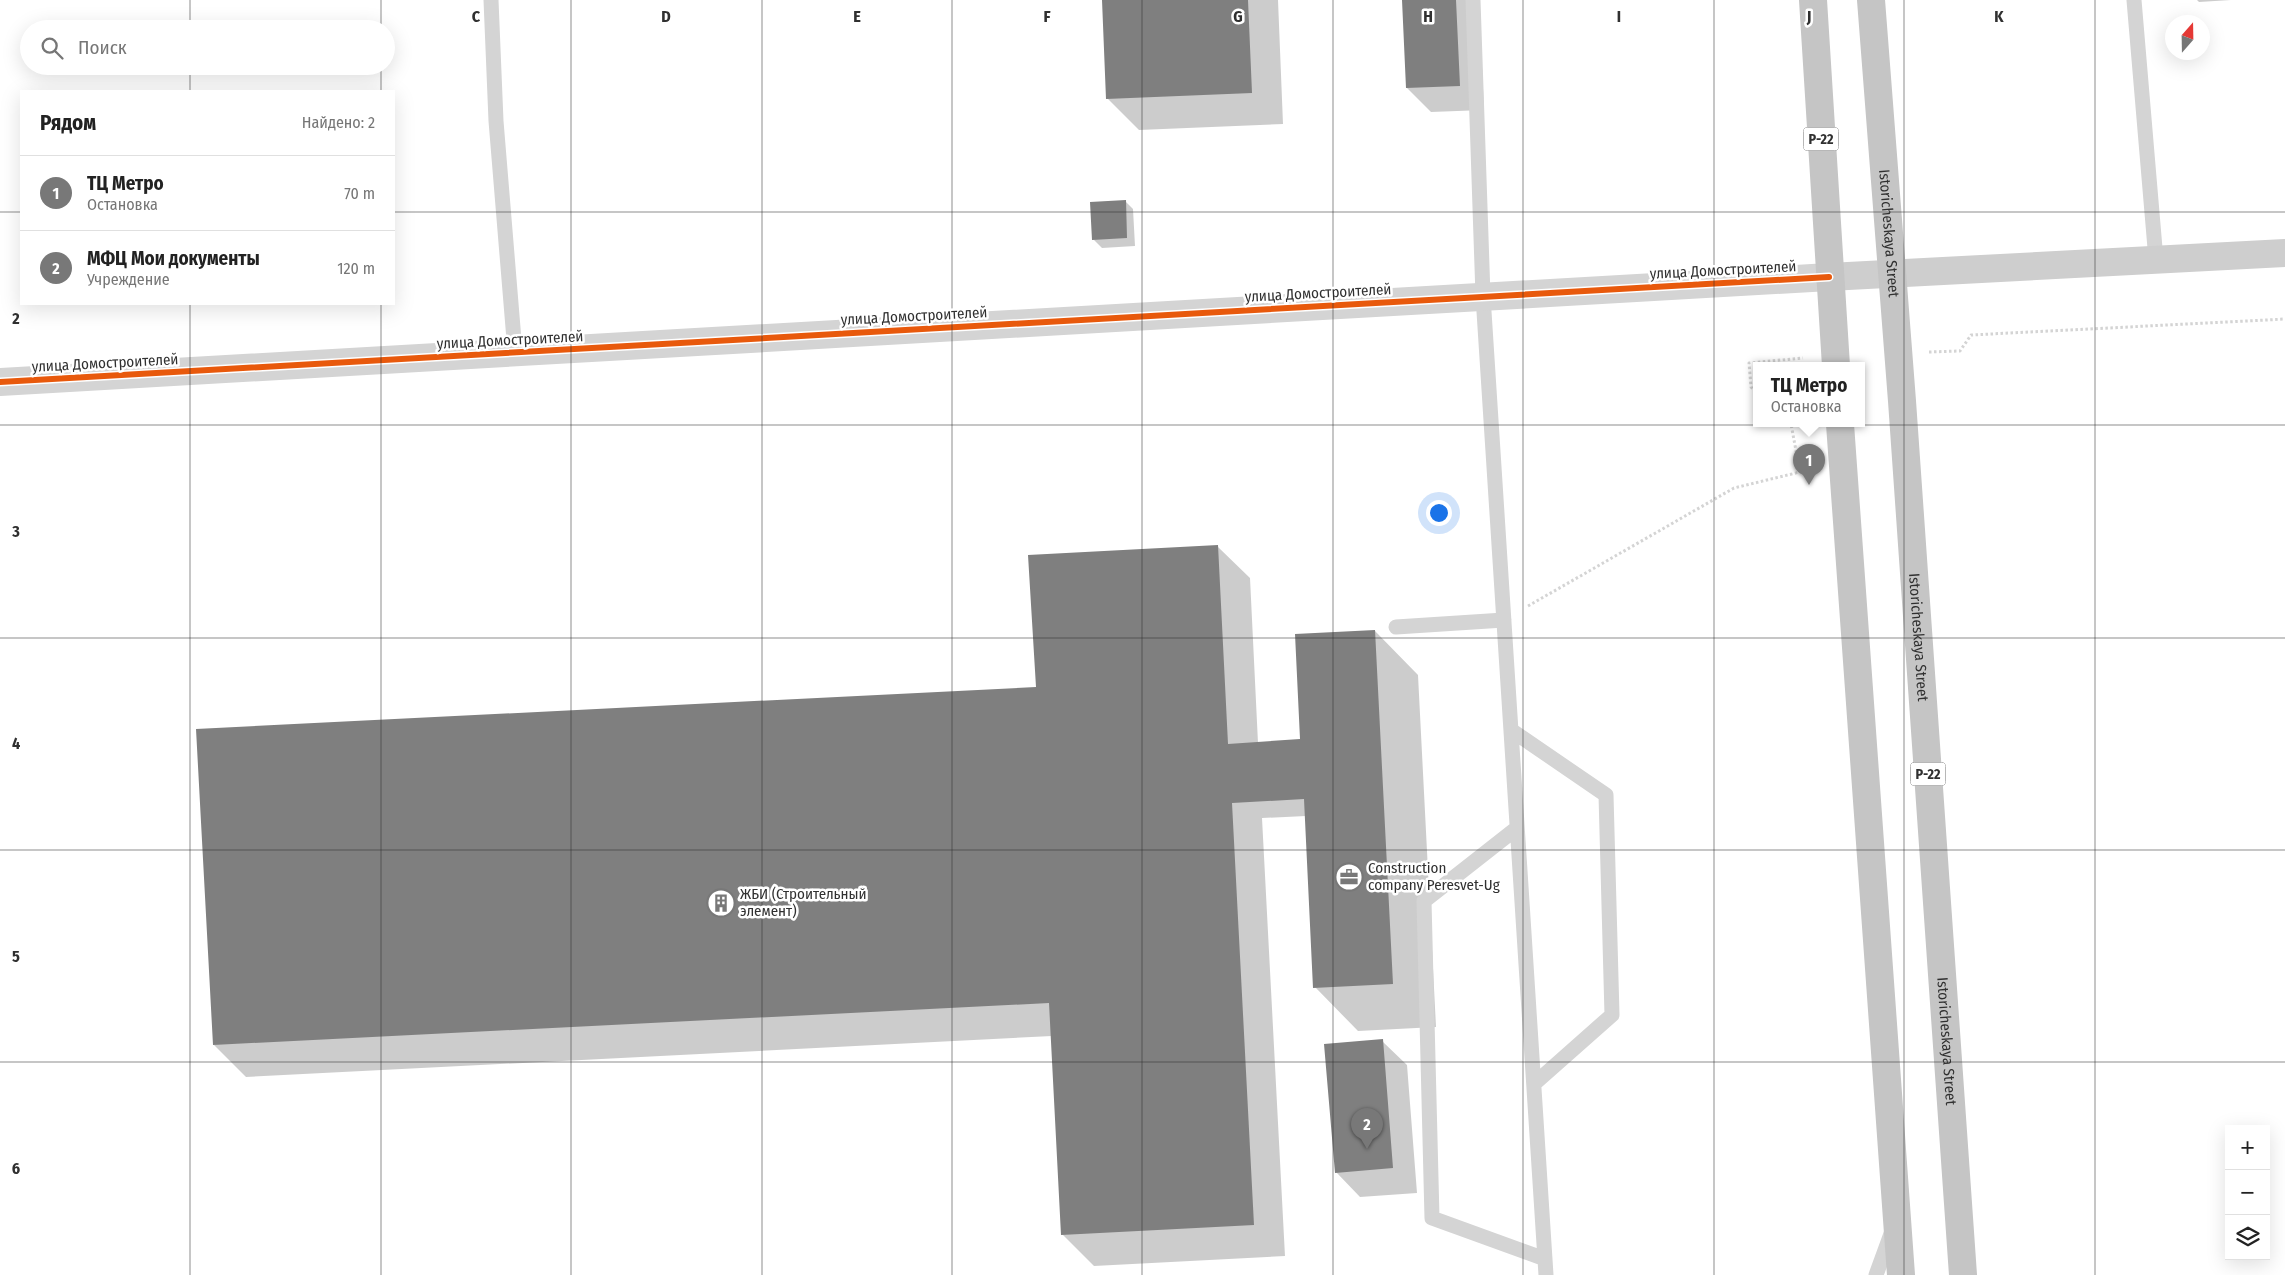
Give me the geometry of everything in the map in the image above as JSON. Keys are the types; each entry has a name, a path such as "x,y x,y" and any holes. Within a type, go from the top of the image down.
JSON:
{"highway":[{"name":"Р-22","path":"1813,0 1829,277 1836,361"},
{"name":"Istoricheskaya Street","path":"1871,0 1899,352 1963,1275"},
{"path":"1840,427 1901,1275"}],"main road":[{"name":"улица Домостроителей","path":"1829,277 2285,253"}],"street":[{"name":"улица Домостроителей","path":"0,382 1829,277"}],"lane":[{"path":"491,0 496,120 516,352"},
{"path":"1472,0 1484,296 1546,1275"},
{"path":"2134,0 2156,260"},
{"path":"1396,627 1504,620"},
{"path":"1511,730 1606,795 1612,1015 1534,1084"},
{"path":"1517,828 1424,901 1432,1218 1544,1259"},
{"path":"1876,1275 1898,1215"}],"path":[{"path":"1899,352 1960,351 1971,335 2285,319"},
{"path":"1757,362 1780,359 1836,361"},
{"path":"1753,362 1749,363 1751,387 1753,389"},
{"path":"1504,620 1734,488 1800,472 1792,427"}],"building":[{"path":"1102,0 1248,0 1252,93 1106,99"},
{"path":"1402,0 1456,0 1460,86 1406,88"},
{"path":"1126,200 1127,238 1092,240 1090,202"},
{"name":"ЖБИ (Строительный элемент)","path":"1218,545 1228,744 1300,739 1295,634 1375,630 1393,984 1313,988 1304,799 1232,803 1254,1225 1061,1235 1049,1003 213,1045 196,729 1036,687 1028,555"},
{"path":"1383,1039 1393,1168 1335,1173 1324,1044"}],"cycle path":[{"path":"0,382 1829,277"}],"place":[{"name":"ТЦ Метро","path":"1809,485"},
{"name":"Construction company Peresvet-Ug","path":"1349,877"},
{"name":"ЖБИ (Строительный элемент)","path":"721,903"},
{"name":"МФЦ Мои документы","path":"1367,1149"}]}
